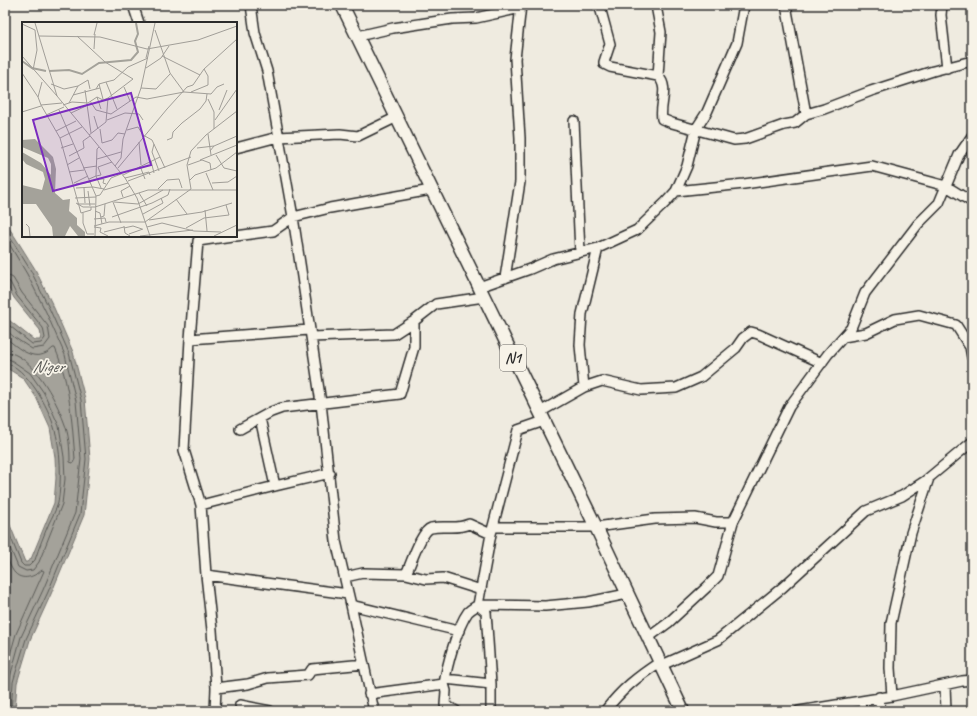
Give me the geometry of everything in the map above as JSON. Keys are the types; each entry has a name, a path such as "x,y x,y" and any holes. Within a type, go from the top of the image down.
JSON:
{"main road":[{"name":"N1","path":"342,5 596,527 683,711"}],"street":[{"path":"133,5 139,22"},
{"path":"252,5 255,33 267,71 293,217 321,403 330,473 336,541 374,711"},
{"path":"598,5 601,10 610,44 604,64 610,67 658,76 662,80 664,87 661,110 662,118 672,123 739,140 784,125 796,123 806,114 824,109 871,91 972,61"},
{"path":"657,5 661,32 658,76"},
{"path":"190,339 310,334 394,334 436,304 482,292 505,278 553,259 598,248 637,230 676,191 687,166 696,128 708,112 737,43 744,5"},
{"path":"786,5 806,114"},
{"path":"942,5 941,15 947,68"},
{"path":"358,36 393,28 452,19 476,18 521,6 515,59 520,138 520,182 505,278"},
{"path":"237,148 278,137 340,134 358,136 396,117"},
{"path":"574,121 580,252"},
{"path":"648,637 673,618 718,576 733,522 789,407 850,328 865,293 918,224 939,203 959,155 972,136"},
{"path":"676,191 744,184 872,166 946,186 972,202"},
{"path":"237,236 273,231 293,217 375,199 431,190"},
{"path":"215,237 198,238 190,339 184,450 201,505 216,688 215,711"},
{"path":"584,387 580,345 582,314 598,248"},
{"path":"843,337 866,332 895,319 919,315 956,326 970,347 972,357"},
{"path":"240,429 271,412 282,408 400,394 414,347 414,321"},
{"path":"478,605 492,530 518,430 542,416 584,387 602,381 641,390 676,388 701,377 736,348 743,338 751,332 822,363"},
{"path":"260,418 275,486"},
{"path":"605,711 626,687 639,676 661,664 718,640 783,587 866,511 902,496 930,477 972,442"},
{"path":"201,505 330,473"},
{"path":"892,696 890,668 891,623 911,533 930,477"},
{"path":"406,574 424,532 431,528 462,527 469,524 492,530 596,527 655,519 695,518 716,522 733,522"},
{"path":"344,577 363,572 406,574 426,580 443,578 481,590"},
{"path":"206,574 348,594"},
{"path":"456,711 446,704 446,690 444,682 450,657 459,631 468,612 478,605 545,606 588,602 627,594"},
{"path":"351,604 459,631"},
{"path":"478,605 486,612 491,684 491,711"},
{"path":"216,688 248,684 268,678 308,675 312,669 364,664"},
{"path":"799,711 892,696 945,684 972,680"},
{"path":"369,694 444,682 491,684"},
{"path":"945,684 946,711"},
{"path":"879,697 880,711"},
{"path":"240,705 270,711"}],"water":[{"name":"Niger","path":"5,222 35,269 73,352 85,399 90,459 84,515 30,640 17,683 15,711 5,711 5,513 25,562 27,562 31,559 54,503 56,478 55,457 50,428 36,397 23,378 5,367 5,317 34,340 40,340 41,336 40,330 14,298 6,283"}]}
